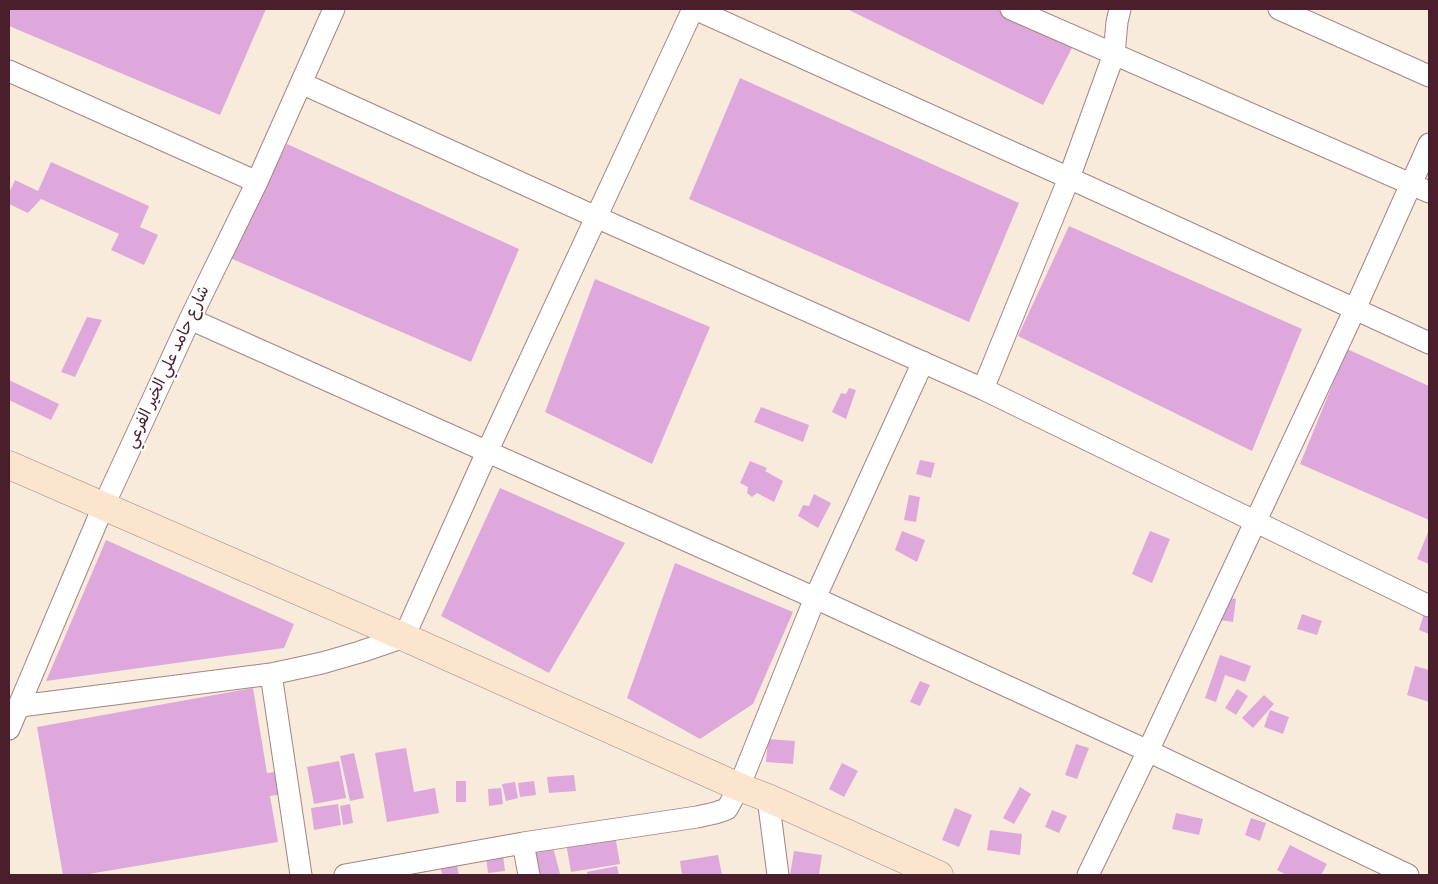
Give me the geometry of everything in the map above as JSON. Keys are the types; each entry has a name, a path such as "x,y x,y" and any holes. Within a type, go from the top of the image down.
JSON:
{"main road":[{"path":"9,465 404,637 739,788 768,798 939,875"}],"street":[{"name":"شارع حامد علي الخير الفرعي","path":"9,729 103,507 190,319 257,182 334,9"},
{"path":"20,706 271,674 322,663 404,637 487,452 694,9 1429,343"},
{"path":"1011,9 1420,188"},
{"path":"983,389 1069,178 1114,54 1120,9"},
{"path":"1279,9 1429,76"},
{"path":"9,71 257,182"},
{"path":"301,83 983,389 1429,606"},
{"path":"1088,875 1355,309 1420,188 1429,144"},
{"path":"190,319 815,598 1148,751 1408,875"},
{"path":"345,875 524,843 680,820 727,809 739,788 815,598 922,362"},
{"path":"271,674 301,875"},
{"path":"768,798 778,875"},
{"path":"524,843 529,875"}],"building":[{"path":"9,9 266,9 220,115 9,26"},
{"path":"847,9 1009,9 1076,40 1043,105"},
{"path":"740,78 1019,203 969,322 689,199"},
{"path":"287,144 519,249 471,362 230,258"},
{"path":"51,162 149,206 140,227 158,235 144,265 111,250 119,234 41,199 28,213 9,204 9,193 15,180 38,191"},
{"path":"1069,226 1302,329 1252,451 1018,336"},
{"path":"595,279 710,327 652,464 545,412"},
{"path":"87,317 102,320 75,377 61,372"},
{"path":"1347,349 1429,386 1429,520 1300,464"},
{"path":"9,380 59,404 51,420 9,400"},
{"path":"849,388 856,390 846,419 832,412 841,393 846,394"},
{"path":"761,407 809,425 803,442 754,422"},
{"path":"920,460 935,463 931,478 916,474"},
{"path":"750,461 767,468 765,471 783,481 774,502 757,493 752,497 747,493 748,487 740,483"},
{"path":"500,488 625,543 549,673 441,616"},
{"path":"814,494 831,503 818,528 798,516 803,505 809,506"},
{"path":"909,495 920,497 916,522 904,520"},
{"path":"1429,530 1429,564 1417,559"},
{"path":"902,531 925,540 917,562 895,550"},
{"path":"1150,531 1170,539 1152,583 1132,574"},
{"path":"106,540 294,624 284,648 46,681"},
{"path":"675,563 793,612 753,704 700,739 627,698"},
{"path":"1223,597 1236,599 1233,622 1220,620"},
{"path":"1429,597 1429,634 1419,630"},
{"path":"1302,614 1322,621 1317,635 1297,629"},
{"path":"1220,655 1251,666 1245,682 1225,675 1216,702 1205,698"},
{"path":"1415,666 1429,670 1429,702 1407,695"},
{"path":"920,681 930,685 920,706 910,702"},
{"path":"253,688 267,773 282,771 285,794 270,796 278,842 83,875 63,875 37,727"},
{"path":"1237,689 1248,696 1236,715 1225,708"},
{"path":"1264,695 1274,704 1253,728 1242,718"},
{"path":"1270,710 1289,717 1283,734 1264,727"},
{"path":"768,739 795,741 793,764 766,762"},
{"path":"1076,744 1089,748 1077,779 1065,775"},
{"path":"406,748 414,792 435,788 439,813 387,822 375,753"},
{"path":"354,753 364,798 350,801 340,756"},
{"path":"339,761 346,798 314,804 307,767"},
{"path":"842,763 858,771 844,797 829,789"},
{"path":"574,775 576,791 549,793 547,777"},
{"path":"456,781 466,781 466,802 456,802"},
{"path":"534,781 536,795 520,797 518,783"},
{"path":"515,782 518,798 506,801 502,784"},
{"path":"1020,787 1031,794 1014,824 1003,818"},
{"path":"501,788 503,804 489,806 488,789"},
{"path":"338,804 341,825 314,830 311,808"},
{"path":"350,804 353,823 343,825 340,806"},
{"path":"955,808 972,815 959,847 942,840"},
{"path":"1052,810 1067,816 1059,833 1045,827"},
{"path":"1176,813 1203,819 1199,835 1172,829"},
{"path":"1251,818 1266,823 1260,841 1245,835"},
{"path":"990,830 1022,834 1020,855 987,850"},
{"path":"615,835 620,864 571,872 566,843"},
{"path":"552,843 560,874 540,875 534,847"},
{"path":"1290,845 1327,864 1321,875 1287,875 1277,870"},
{"path":"794,851 822,855 819,875 790,875"},
{"path":"503,855 505,871 488,873 486,857"},
{"path":"718,855 722,875 682,875 680,861"},
{"path":"456,861 459,875 442,875 440,865"},
{"path":"617,866 619,875 587,875 587,872"}]}
